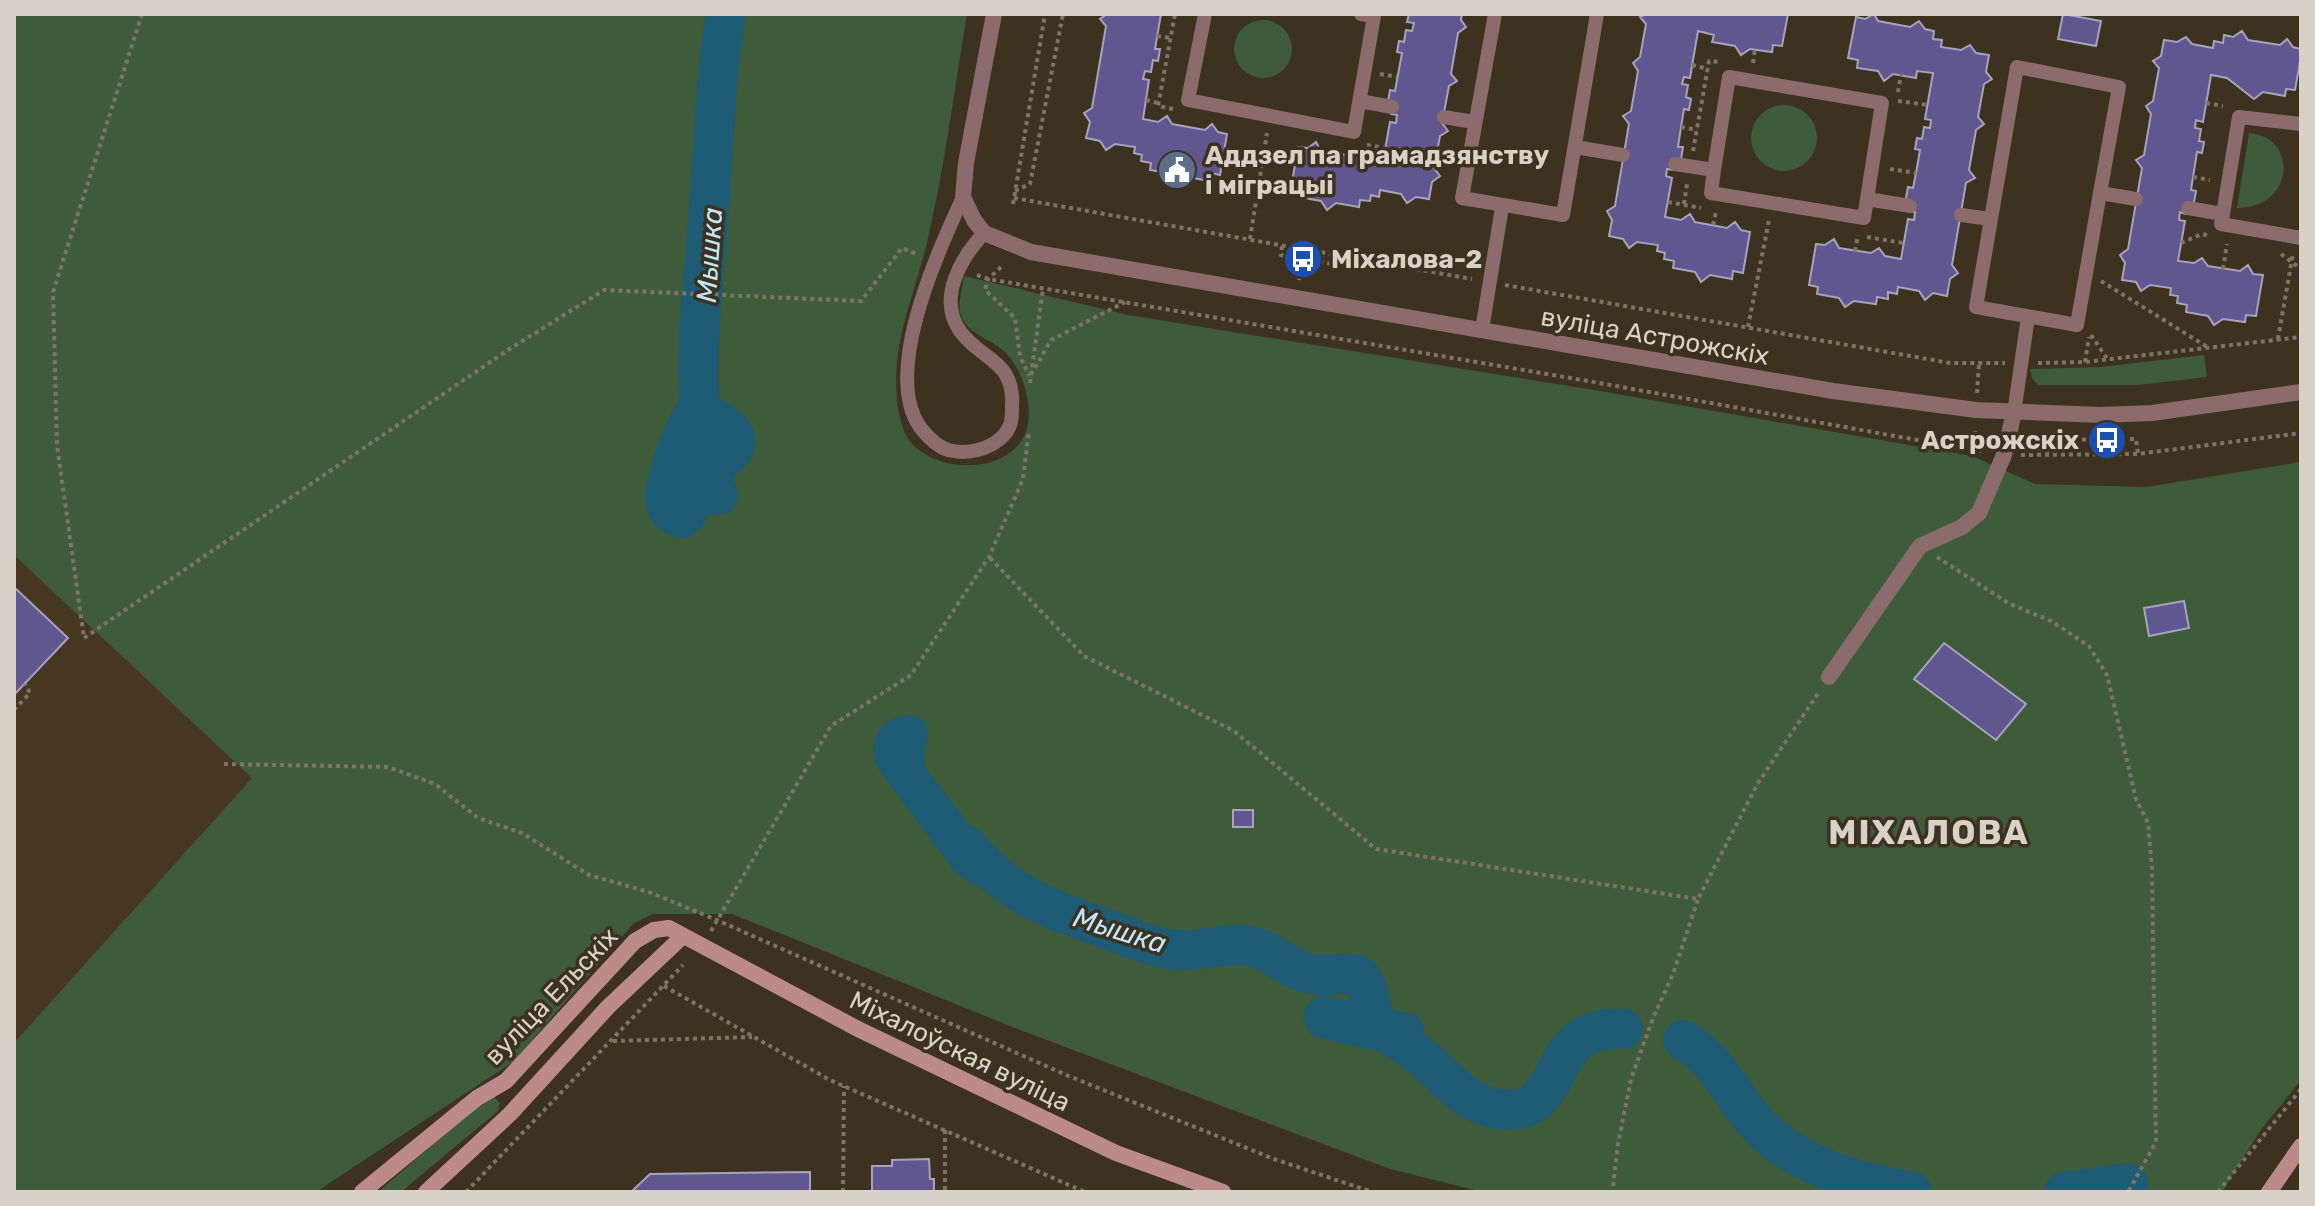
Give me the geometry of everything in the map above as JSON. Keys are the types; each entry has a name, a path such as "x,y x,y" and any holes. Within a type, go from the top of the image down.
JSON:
{"street":[{"path":"984,233 963,197 966,163 994,14"},
{"name":"вуліца Астрожскіх","path":"984,233 1031,252 1833,391 2014,413 2152,413 2301,392"},
{"path":"1829,677 1920,546 1962,527 1979,513 2004,455 2014,413"},
{"name":"вуліца Ельскіх","path":"362,1192 477,1098 506,1081 635,941 654,930 669,928 683,936 608,1007 510,1114 426,1192"},
{"name":"Міхалоўская вуліца","path":"683,936 858,1029 1102,1146 1223,1192"},
{"path":"2269,1192 2301,1146"}],"lane":[{"path":"1205,14 1188,100 1354,132 1374,16 1361,14"},
{"path":"1495,14 1462,198 1563,215 1597,14"},
{"path":"2017,67 2119,87 2077,325 1976,307 1991,219 2017,67"},
{"path":"1729,77 1882,103 1864,218 1711,193 1714,170 1729,77"},
{"path":"1360,101 1392,107"},
{"path":"1444,117 1474,122"},
{"path":"2298,242 2221,224 2239,117 2301,124"},
{"path":"1575,147 1623,155"},
{"path":"1675,164 1714,170"},
{"path":"2100,193 2136,199"},
{"path":"963,197 934,260 915,320 907,366 914,420 927,436 943,448 960,453 986,448 1003,437 1011,425 1013,400 1001,366 959,330 953,313 952,286 967,251 984,233"},
{"path":"1867,199 1910,206"},
{"path":"1482,330 1502,207"},
{"path":"2188,208 2223,214"},
{"path":"1961,215 1991,219"},
{"path":"2014,413 2028,317"}],"path":[{"path":"142,14 53,292 57,445 84,638 511,348 604,290 861,301 902,248 934,260"},
{"path":"1014,198 1045,14"},
{"path":"1014,198 1030,184 1063,14"},
{"path":"1157,36 1171,38"},
{"path":"1692,65 1708,69"},
{"path":"1379,74 1397,77"},
{"path":"1146,100 1158,103"},
{"path":"1897,100 1928,105"},
{"path":"2206,103 2223,106"},
{"path":"1681,127 1697,130"},
{"path":"1250,240 1266,139"},
{"path":"1367,145 1385,148"},
{"path":"1885,169 1916,173"},
{"path":"2193,177 2211,180"},
{"path":"1014,198 1950,363 2108,360 2301,337"},
{"path":"1713,225 1716,211"},
{"path":"1748,327 1769,220"},
{"path":"2181,243 2202,234 2215,237"},
{"path":"1855,251 1858,235"},
{"path":"2223,269 2228,240"},
{"path":"2278,341 2291,262 2298,242"},
{"path":"1282,246 1281,255 1344,266 1346,257"},
{"path":"2279,253 2301,269"},
{"path":"1001,267 988,279 985,290 1015,318 1020,356 1030,377"},
{"path":"988,279 2004,455 2138,454 2301,433"},
{"path":"2099,279 2209,348"},
{"path":"1030,391 1044,288"},
{"path":"1030,377 1051,340 1125,302"},
{"path":"2090,333 2108,360"},
{"path":"719,921 831,726 911,675 989,557 1023,479 1030,421"},
{"path":"2047,455 2048,440 2136,439 2138,454"},
{"path":"1920,546 2008,603 2051,621 2089,646 2107,675 2136,799 2148,823 2152,869 2156,1142 2128,1192"},
{"path":"989,557 1084,656 1234,731 1376,849 1698,899"},
{"path":"1613,1186 1631,1079 1673,974 1698,899 1758,783 1829,677"},
{"path":"14,710 30,693 25,684"},
{"path":"224,764 388,767 435,784 478,818 522,833 589,875 649,892 1064,1074 1274,1159 1372,1192"},
{"path":"466,1192 664,986 844,1086 1085,1192"},
{"path":"612,1041 755,1037"},
{"path":"843,1192 844,1086"},
{"path":"2218,1192 2301,1089"},
{"path":"945,1130 945,1192"}],"shaded area":[{"path":"14,555 253,778 14,1043"}],"green space":[{"path":"14,14 967,14 936,202 902,334 896,377 898,408 906,435 917,449 952,464 992,462 1008,454 1021,441 1029,415 1024,385 1010,358 998,346 972,331 963,319 960,304 964,276 1128,315 1600,391 1972,456 2035,484 2146,487 2301,462 2301,1080 2260,1131 2222,1192 1482,1192 1390,1169 1015,1028 732,914 653,914 634,923 513,1062 316,1192 14,1192 14,1043 252,778 14,555"},
{"path":"1263,20 1284,28 1292,49 1284,70 1263,78 1242,70 1234,49 1242,28"},
{"path":"1784,105 1807,115 1817,138 1807,161 1784,171 1761,161 1751,138 1761,115"},
{"path":"2249,133 2265,137 2276,146 2284,172 2280,185 2271,197 2256,205 2237,208"},
{"path":"2204,355 2207,377 2139,385 2038,385 2030,369 2101,367"},
{"path":"493,1096 500,1103 498,1111 401,1192 378,1192 487,1098"}],"water":[{"path":"699,390 720,398 740,412 754,430 756,441 752,458 725,485 702,525 687,538 676,537 662,531 652,521 645,491 652,463 676,404 688,393"},
{"path":"905,715 924,721 928,734 925,767 1007,874 1008,883 1002,888 977,886 955,872 879,770 874,752 877,735 887,722"},
{"path":"1320,995 1417,1015 1423,1026 1423,1036 1413,1047 1388,1051 1317,1037 1310,1033 1303,1021 1307,1005"}],"building":[{"path":"1107,14 1161,14 1155,49 1160,49 1158,61 1153,60 1151,72 1145,71 1143,79 1149,80 1143,119 1158,122 1167,116 1172,124 1205,130 1212,124 1218,132 1227,134 1220,175 1211,173 1209,181 1188,177 1179,184 1172,174 1150,170 1151,163 1141,161 1142,155 1134,153 1135,147 1115,144 1106,150 1100,141 1086,138 1090,122 1084,113 1092,108 1106,26 1100,19"},
{"path":"1409,14 1462,14 1461,20 1466,27 1458,33 1451,74 1457,81 1449,86 1442,123 1448,131 1440,136 1434,168 1440,176 1432,182 1429,199 1416,197 1407,203 1401,194 1380,190 1379,197 1371,195 1370,201 1360,200 1359,207 1336,203 1327,210 1321,201 1299,197 1300,190 1291,188 1298,147 1308,148 1316,142 1321,151 1353,156 1361,151 1367,159 1383,161 1390,122 1396,123 1397,115 1391,114 1393,102 1388,102 1390,90 1395,91 1402,53 1397,52 1399,41 1404,42 1406,30 1412,31 1414,23 1407,22"},
{"path":"1646,14 1788,14 1782,46 1773,45 1772,52 1750,49 1741,55 1735,46 1712,42 1714,35 1698,31 1690,78 1684,77 1682,84 1688,85 1686,97 1691,99 1689,110 1684,109 1681,127 1678,147 1683,147 1681,159 1673,170 1667,169 1666,176 1672,178 1665,217 1681,220 1690,214 1695,222 1727,228 1735,222 1741,230 1750,232 1743,273 1733,271 1732,279 1710,275 1701,282 1695,272 1673,268 1674,261 1664,259 1665,253 1657,251 1658,245 1637,242 1629,248 1623,239 1609,236 1612,220 1607,211 1615,206 1629,124 1623,116 1631,111 1638,71 1633,63 1640,57 1646,24 1640,17"},
{"path":"1874,14 1878,21 1910,27 1919,21 1925,29 1934,31 1933,39 1942,40 1941,47 1961,50 1970,45 1976,53 1989,55 1986,72 1992,79 1984,84 1978,117 1984,124 1976,130 1969,170 1975,178 1966,183 1952,265 1958,273 1950,279 1947,296 1933,293 1925,300 1919,291 1898,287 1897,294 1888,292 1888,299 1877,297 1876,304 1854,301 1845,307 1839,298 1817,294 1818,287 1809,285 1816,244 1825,245 1834,239 1839,248 1871,253 1879,248 1885,256 1901,259 1908,219 1914,220 1915,212 1909,211 1906,198 1908,187 1913,188 1916,173 1920,150 1915,149 1917,138 1922,139 1924,127 1930,128 1931,120 1925,119 1933,73 1917,71 1916,78 1893,74 1884,81 1878,71 1857,68 1858,60 1848,58 1856,17 1865,19"},
{"path":"2063,14 2101,21 2096,46 2058,39"},
{"path":"2242,31 2248,40 2280,45 2287,39 2293,47 2301,49 2301,56 2295,90 2286,89 2285,96 2263,92 2254,99 2227,78 2211,75 2203,122 2196,120 2195,128 2201,129 2199,141 2204,142 2202,153 2197,152 2191,190 2196,191 2194,202 2186,214 2180,212 2179,220 2185,221 2178,261 2194,263 2202,258 2208,266 2240,271 2248,265 2253,274 2263,275 2256,316 2246,315 2245,322 2223,319 2214,325 2208,316 2186,312 2187,305 2177,303 2178,296 2170,295 2171,288 2150,285 2141,291 2136,282 2122,280 2125,263 2120,255 2128,249 2142,168 2136,160 2144,155 2151,114 2146,106 2153,101 2159,68 2153,61 2161,56 2164,40 2177,42 2186,37 2192,44 2213,48 2214,41 2223,43 2224,35 2233,37"},
{"path":"14,587 68,638 14,695"},
{"path":"2184,601 2189,628 2149,636 2144,608"},
{"path":"1944,643 2026,704 1996,740 1914,679"},
{"path":"1233,810 1253,810 1253,827 1233,827"},
{"path":"929,1159 934,1192 872,1192 872,1166 892,1166 892,1160"},
{"path":"810,1172 810,1192 631,1192 650,1174"}],"waterway":[{"name":"Мышка","path":"718,495 701,425 698,353 717,87 726,14"},
{"name":"Мышка","path":"967,846 1000,878 1033,900 1144,943 1177,950 1250,946 1303,972 1359,976 1366,987 1375,1019 1383,1029 1423,1058 1461,1093 1497,1109 1520,1109 1536,1101 1578,1041 1597,1031 1623,1029"},
{"name":"Мышка","path":"1683,1040 1704,1056 1752,1118 1785,1148 1846,1177 1912,1192"},
{"name":"Мышка","path":"2064,1192 2128,1183"}],"place":[{"name":"Аддзел па грамадзянству і міграцыі","path":"1177,170"},
{"name":"Міхалова-2","path":"1303,259"},
{"name":"Астрожскіх","path":"2107,440"}],"district":[{"name":"МІХАЛОВА","path":"1929,832"}]}
